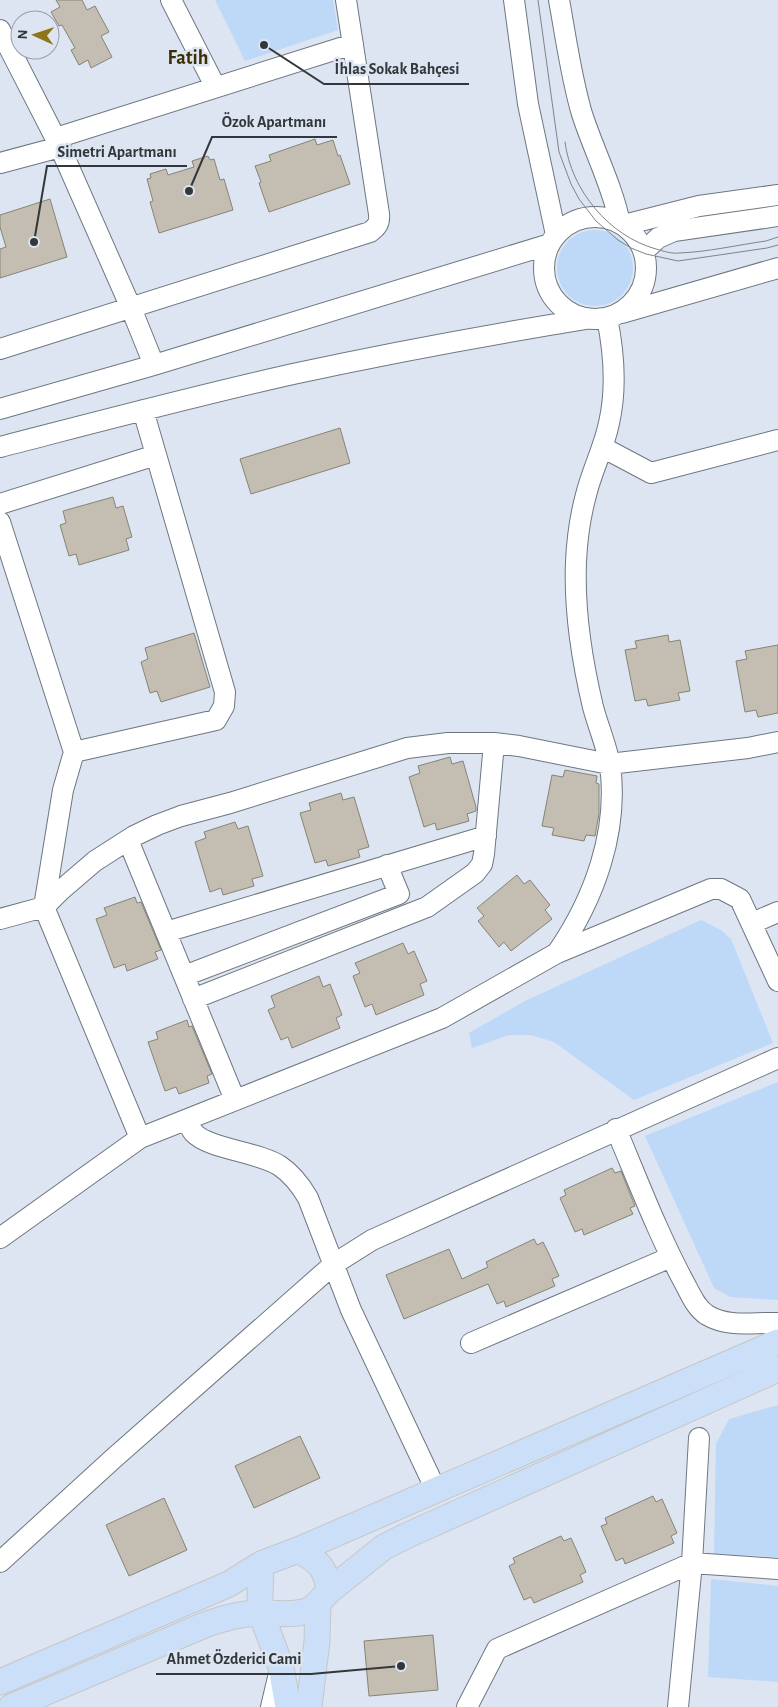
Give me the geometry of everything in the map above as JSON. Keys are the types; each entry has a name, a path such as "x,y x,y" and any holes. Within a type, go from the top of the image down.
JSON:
{"main road":[{"path":"0,1682 230,1584 261,1564 298,1550 778,1342"},
{"path":"11,1707 221,1619 250,1613 280,1613 309,1610 384,1547 778,1369"},
{"path":"298,1550 314,1558 322,1566 328,1578 317,1641 309,1707"},
{"path":"261,1564 260,1596 262,1613 281,1667 288,1707"}],"street":[{"path":"171,0 216,86"},
{"path":"0,349 370,232 378,226 380,214 346,0"},
{"path":"514,0 528,104 553,239 544,264 547,285 558,304 576,316 586,319"},
{"path":"559,0 581,111 612,191 622,224"},
{"path":"0,30 58,142 154,365"},
{"path":"0,162 216,86 353,44"},
{"path":"622,224 699,206 778,195"},
{"path":"644,251 658,238 674,231 778,216"},
{"path":"0,409 154,365 553,239 573,222 583,218 605,217 622,224 632,232 644,251 646,272 641,292 627,309 613,316"},
{"path":"0,447 143,410 382,356 484,336 613,316 778,268"},
{"path":"557,954 580,918 594,886 603,857 610,811 610,764 587,677 579,620 576,578 581,516 586,493 602,448 613,398 613,316"},
{"path":"74,752 216,720 224,706 225,692 143,410"},
{"path":"602,448 651,473 778,440"},
{"path":"0,504 156,454"},
{"path":"0,522 74,752 63,790 44,907 140,1138"},
{"path":"0,919 44,907 77,875 95,861 128,840 157,825 181,816 407,748 448,743 494,743 519,746 610,764 748,748 778,742"},
{"path":"193,999 427,907 478,869 484,859 494,743"},
{"path":"166,932 486,836"},
{"path":"128,840 235,1100"},
{"path":"184,976 399,894 387,866"},
{"path":"0,1238 140,1138 442,1018 557,954 711,889 721,889 740,899 778,981"},
{"path":"752,923 778,912"},
{"path":"0,1562 114,1458 334,1264 372,1240 778,1058"},
{"path":"187,1120 194,1133 205,1141 254,1155 280,1166 300,1185 308,1198 351,1310 436,1490"},
{"path":"616,1129 670,1257 700,1310 717,1320 735,1324 778,1323"},
{"path":"471,1343 670,1257"},
{"path":"678,1707 692,1563 699,1438"},
{"path":"467,1707 497,1650 692,1563 778,1569"},
{"path":"271,1707 281,1667"}],"shaded area":[{"path":"215,0 333,0 338,30 245,61"},
{"path":"595,230 609,233 622,241 630,254 633,268 630,282 622,295 609,303 595,306 581,303 568,295 560,282 557,268 560,254 568,241 581,233"},
{"path":"701,920 721,930 731,939 773,1043 634,1100 554,1042 531,1035 509,1035 472,1048 469,1033 525,1001"},
{"path":"778,1082 778,1300 730,1297 714,1288 645,1136"},
{"path":"778,1405 778,1557 714,1554 716,1444 729,1419"},
{"path":"711,1579 778,1586 778,1682 708,1677"}],"building":[{"path":"56,0 82,0 87,10 95,6 109,32 101,36 112,57 91,68 88,60 79,65 71,50 75,48 62,25 60,26 60,10 55,10 60,7"},
{"path":"315,139 317,145 333,140 350,184 269,212 255,166 271,161 269,155"},
{"path":"208,156 210,160 214,159 220,180 224,179 233,210 159,233 150,202 153,201 147,179 151,178 150,174 166,169 168,175 194,167 192,161"},
{"path":"50,199 67,257 0,278 0,249 6,247 0,227 0,215"},
{"path":"340,428 350,463 251,494 240,459"},
{"path":"113,497 116,508 123,506 132,537 126,539 129,550 79,565 76,554 69,556 60,525 66,523 63,511"},
{"path":"194,633 210,687 161,702 157,691 150,693 141,662 148,659 145,648"},
{"path":"668,635 669,642 680,640 690,691 678,693 680,700 648,706 646,699 635,701 625,650 637,648 635,641"},
{"path":"778,645 778,713 758,717 756,710 745,712 736,661 747,659 745,651"},
{"path":"450,757 452,764 463,761 476,811 467,814 469,821 437,830 435,823 424,827 409,777 420,773 418,766"},
{"path":"565,770 597,776 596,783 599,784 599,814 595,836 586,835 584,841 552,835 554,828 542,826 552,775 563,777"},
{"path":"341,793 343,800 354,797 369,847 358,850 360,857 328,866 326,860 315,863 300,813 311,810 309,803"},
{"path":"235,822 238,829 248,826 263,876 252,879 254,886 223,895 221,888 210,892 195,842 206,838 204,832"},
{"path":"517,875 524,884 530,880 550,905 545,910 552,919 511,951 504,942 499,947 478,921 484,916 477,908"},
{"path":"135,897 137,903 141,902 161,950 155,952 158,959 127,971 125,964 114,968 96,919 107,915 104,908"},
{"path":"403,943 408,954 414,951 427,981 420,984 424,995 376,1015 372,1004 365,1007 353,976 360,973 355,963"},
{"path":"319,976 323,987 330,984 342,1015 336,1018 340,1028 292,1048 288,1037 281,1040 268,1010 275,1007 271,996"},
{"path":"187,1020 189,1027 192,1026 212,1074 207,1076 209,1083 179,1094 176,1087 165,1091 148,1042 158,1039 156,1032"},
{"path":"612,1168 615,1173 621,1171 635,1206 630,1208 633,1214 584,1235 582,1229 575,1232 560,1198 566,1195 564,1190"},
{"path":"534,1239 537,1245 543,1242 559,1276 552,1279 555,1286 506,1307 504,1301 497,1304 488,1284 404,1319 386,1275 449,1249 462,1279 488,1267 486,1262"},
{"path":"300,1436 320,1478 254,1508 235,1466"},
{"path":"653,1496 656,1502 662,1499 677,1533 671,1536 674,1543 625,1564 623,1558 616,1561 601,1526 607,1524 605,1518"},
{"path":"164,1498 187,1550 129,1576 106,1525"},
{"path":"561,1536 564,1541 571,1538 586,1572 580,1575 583,1582 534,1603 531,1597 524,1600 509,1566 515,1563 513,1558"},
{"path":"433,1635 438,1690 369,1696 364,1641"}],"tram line":[{"path":"538,0 559,152 579,199 596,221 618,240 631,248 646,254 678,261 778,245"},
{"path":"565,142 575,177 584,194 608,222 623,234 639,243 662,251 676,253 722,248 766,241 778,237"}],"place":[{"name":"İhlas Sokak Bahçesi","path":"264,45"},
{"name":"Özok Apartmanı","path":"189,191"},
{"name":"Simetri Apartmanı","path":"34,242"},
{"name":"Ahmet Özderici Cami","path":"401,1666"}],"district":[{"name":"Fatih","path":"188,58"}]}
